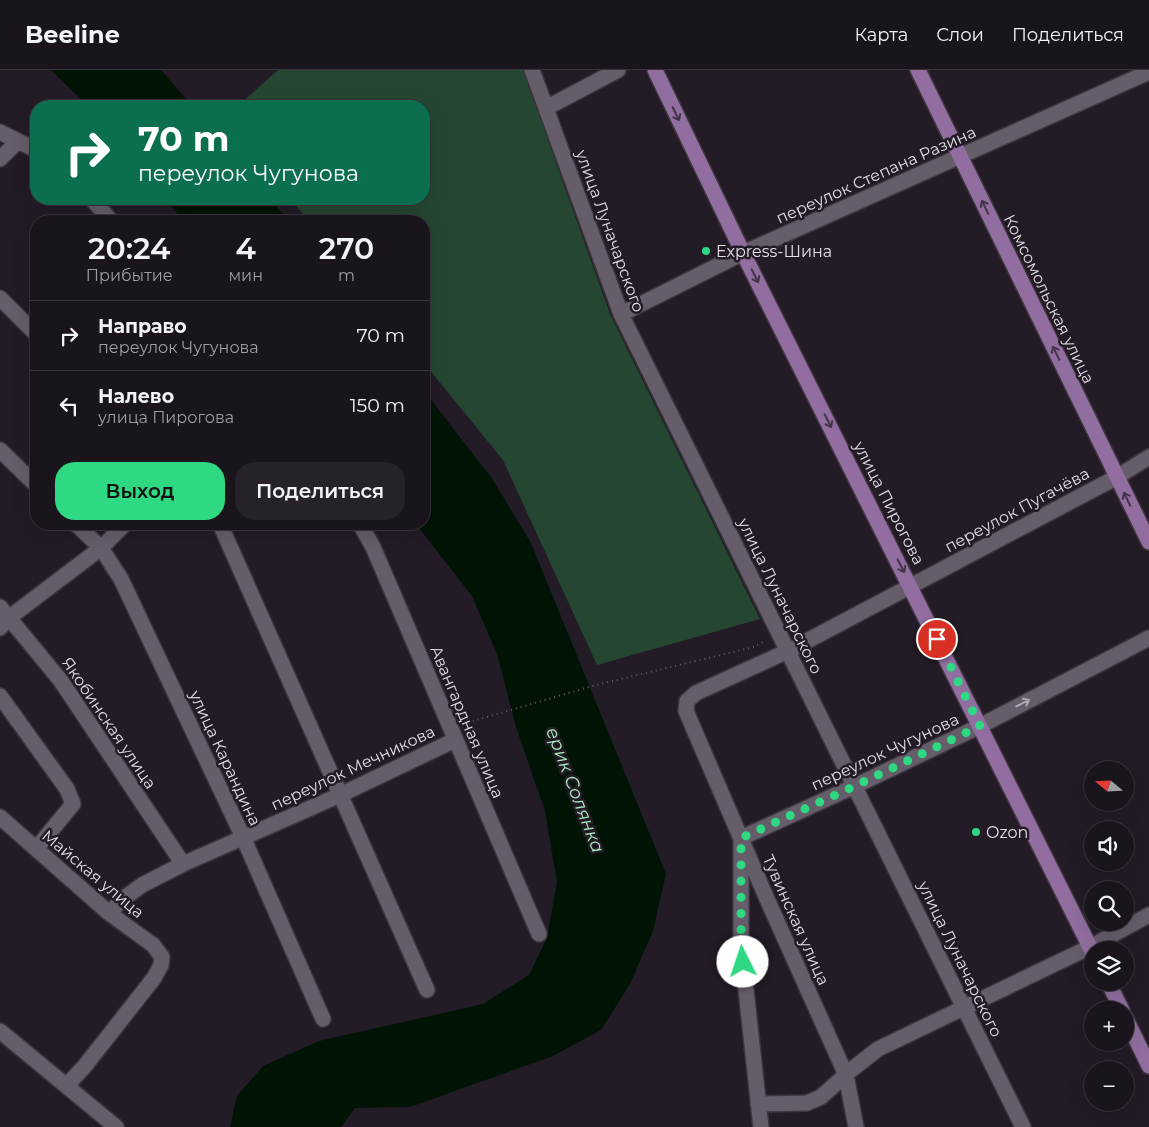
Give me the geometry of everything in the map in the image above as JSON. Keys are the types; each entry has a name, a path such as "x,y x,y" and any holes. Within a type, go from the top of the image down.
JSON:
{"main road":[{"name":"улица Пирогова","path":"655,70 743,253 1088,941"},
{"name":"Комсомольская улица","path":"918,70 1149,542"},
{"path":"1134,1035 1149,1066"}],"street":[{"name":"улица Луначарского","path":"532,70 620,314 1023,1127"},
{"path":"546,108 618,70"},
{"name":"переулок Степана Разина","path":"620,314 743,253 1149,72"},
{"path":"0,132 30,147"},
{"path":"0,159 18,141"},
{"path":"97,205 106,215"},
{"path":"0,298 30,328"},
{"path":"0,450 30,480"},
{"name":"переулок Пугачёва","path":"687,701 696,693 788,650 911,587 1117,477 1149,456"},
{"name":"улица Карандина","path":"82,530 101,548 121,578 243,837 322,1019"},
{"path":"3,617 101,548 119,530"},
{"path":"223,530 427,990"},
{"name":"Авангардная улица","path":"363,530 373,547 539,934"},
{"name":"Якобинская улица","path":"3,617 61,681 183,864"},
{"name":"переулок Чугунова","path":"741,838 980,726 1149,638"},
{"path":"0,696 67,789 73,804 36,849"},
{"name":"Тувинская улица","path":"687,701 686,711 767,900 846,1075 856,1127"},
{"name":"переулок Мечникова","path":"109,913 123,899 142,885 183,864 340,795 453,734"},
{"name":"Майская улица","path":"0,817 109,913 153,945 162,957 161,965 154,978 84,1067 67,1085"},
{"path":"741,838 741,944 761,1127"},
{"path":"1106,941 1149,916"},
{"path":"758,1104 807,1103 821,1097 878,1049 1084,953"},
{"path":"0,1031 67,1085 96,1120 116,1127"}],"path":[{"path":"453,734 505,710 596,684 754,648 779,632"}],"green space":[{"path":"278,70 523,70 610,314 760,619 597,665 503,460 430,370 430,215 304,215 295,205 430,205 430,100 245,100"}],"water":[{"path":"51,70 161,70 187,100 82,100"},
{"path":"171,205 275,205 284,215 178,215"},
{"name":"ерик Солянка","path":"430,399 491,477 531,543 666,874 653,931 630,984 601,1030 553,1056 410,1107 355,1108 341,1127 230,1127 237,1096 263,1066 319,1041 483,1004 529,975 547,938 557,882 545,811 516,727 497,654 472,596 421,530 430,530"}],"place":[{"name":"Express-Шина","path":"706,251"},
{"name":"Ozon","path":"976,832"}],"route":[{"path":"743,962 741,944 741,838 980,726 937,639"}]}
